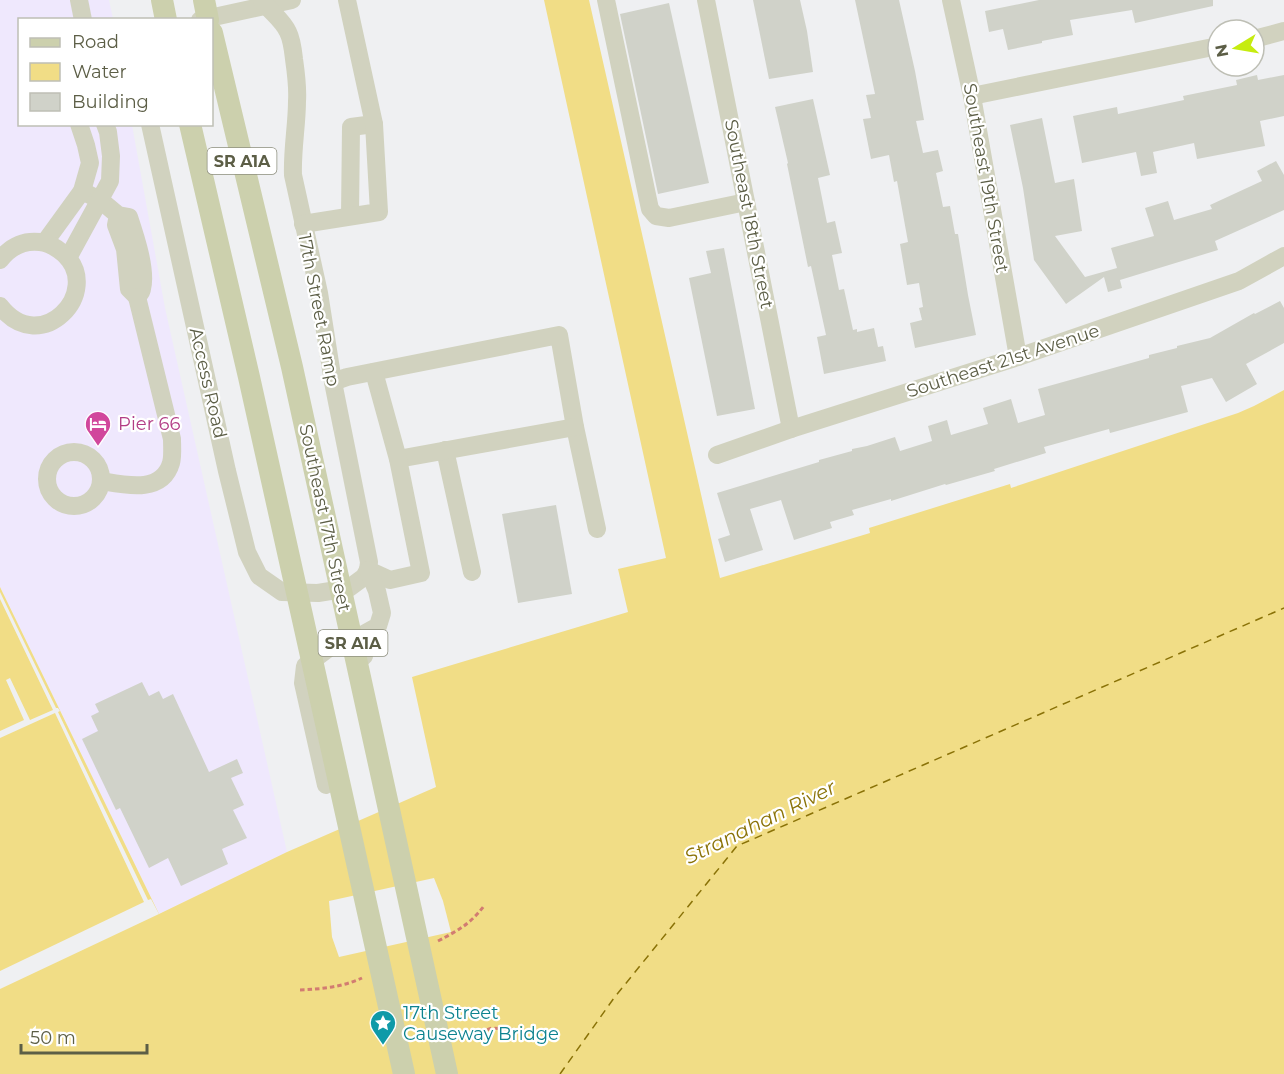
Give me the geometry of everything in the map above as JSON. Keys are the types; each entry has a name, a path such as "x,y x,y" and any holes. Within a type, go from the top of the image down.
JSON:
{"main road":[{"path":"162,0 166,18"},
{"name":"Southeast 17th Street","path":"213,46 292,367 447,1074"},
{"name":"SR A1A","path":"190,126 249,377 404,1074"}],"street":[{"path":"79,0 83,18"},
{"path":"206,18 264,3 292,0"},
{"path":"303,224 379,212 374,124 347,0"},
{"path":"606,0 650,209 656,216 669,218 746,202"},
{"name":"Southeast 18th Street","path":"706,0 791,429"},
{"name":"Southeast 19th Street","path":"951,0 972,96 1018,357"},
{"name":"17th Street Ramp","path":"264,3 279,17 288,32 292,45 297,85 293,175 319,293 333,382 369,562 368,570 377,591 382,613 378,626 360,636"},
{"path":"1266,36 1284,31"},
{"path":"972,96 1206,48"},
{"path":"350,216 351,127 374,124"},
{"path":"45,242 82,191 90,163 80,126"},
{"path":"68,258 110,181 111,156 106,126"},
{"name":"Access Road","path":"150,126 247,552 259,576 282,592 318,593 349,588 364,577 368,570"},
{"path":"82,191 100,200 118,215 116,225 125,249 129,289 137,297 172,439 171,462 164,477 152,484 101,482"},
{"path":"0,260 6,252 18,244 31,241 45,242 58,248 68,258 77,283 68,309 57,319 45,324 31,325 18,322 6,314 0,306"},
{"name":"Southeast 21st Avenue","path":"717,455 791,429 1018,357 1239,281 1284,256"},
{"path":"333,382 347,377 558,335 597,529"},
{"path":"368,570 390,580 421,573 398,459 374,372"},
{"path":"398,459 575,427"},
{"path":"445,450 472,572"},
{"path":"326,785 303,683 305,666 333,645 360,636 383,743"}],"shaded area":[{"name":"Pier 66","path":"0,0 109,0 113,18 18,18 18,126 132,126 165,308 287,852 159,914 0,587"}],"water":[{"name":"Stranahan River","path":"544,0 589,0 720,578 870,533 869,528 1010,484 1011,488 1238,413 1284,390 1284,1074 0,1074 0,587 159,914 287,852 436,787 412,677 628,612 618,569 666,558"}],"pier":[{"path":"0,592 56,708 60,711 58,712 148,900 151,899 159,914 0,989 0,971 144,902 55,713 0,738 0,731 24,720 6,680 10,678 30,720 53,710 0,599"},
{"path":"434,878 451,932 339,957 332,937 329,901"}],"building":[{"path":"753,0 800,0 813,72 769,79"},
{"path":"855,0 899,0 924,120 916,121 923,153 938,150 943,171 936,173 943,207 950,206 955,234 958,234 976,335 915,348 910,323 922,320 919,308 923,307 919,283 907,285 900,244 908,242 897,181 894,182 889,155 871,159 863,119 871,118 866,95 875,94"},
{"path":"1039,0 1213,0 1213,6 1135,23 1132,10 1070,20 1073,35 1008,50 1003,29 989,32 985,11"},
{"path":"669,3 709,183 658,194 620,14"},
{"path":"1284,75 1284,116 1260,121 1265,146 1197,159 1194,143 1153,152 1157,173 1141,176 1136,152 1082,163 1073,116 1117,107 1118,114 1184,100 1183,96 1237,85 1236,80 1258,78 1258,80"},
{"path":"813,99 830,175 818,178 827,223 835,221 842,253 832,255 839,290 844,289 853,330 857,329 857,332 874,328 878,347 883,346 886,361 824,374 817,337 826,335 811,266 808,267 775,107"},
{"path":"1042,118 1055,183 1074,179 1082,231 1055,236 1085,277 1117,268 1111,248 1154,236 1145,208 1168,201 1174,220 1212,209 1210,205 1262,181 1257,171 1276,161 1284,175 1284,210 1215,241 1218,250 1120,280 1122,288 1108,292 1104,277 1066,304 1034,260 1010,125"},
{"path":"724,248 755,409 717,416 689,278 711,273 706,251"},
{"path":"1280,301 1284,308 1284,343 1246,364 1257,384 1226,402 1212,378 1181,386 1188,412 1110,433 1109,429 1044,447 1046,453 994,469 995,471 852,510 854,515 830,522 832,528 794,540 781,500 750,509 763,550 725,562 718,539 730,535 717,493 895,437 900,451 932,441 928,426 947,420 951,435 988,424 983,408 1011,399 1018,423 1045,415 1038,389 1149,358 1149,355 1210,338"},
{"path":"556,505 572,594 518,603 502,514"},
{"path":"142,682 149,696 159,691 163,699 173,694 209,772 237,759 243,773 231,778 244,805 233,810 247,838 222,849 228,864 181,886 168,858 149,868 120,808 116,810 82,739 98,731 91,716 99,712 95,704"}],"ferry route":[{"path":"560,1074 614,998 737,846 1284,608"}],"place":[{"name":"Pier 66","path":"98,447"},
{"name":"17th Street Causeway Bridge","path":"383,1046"}]}
